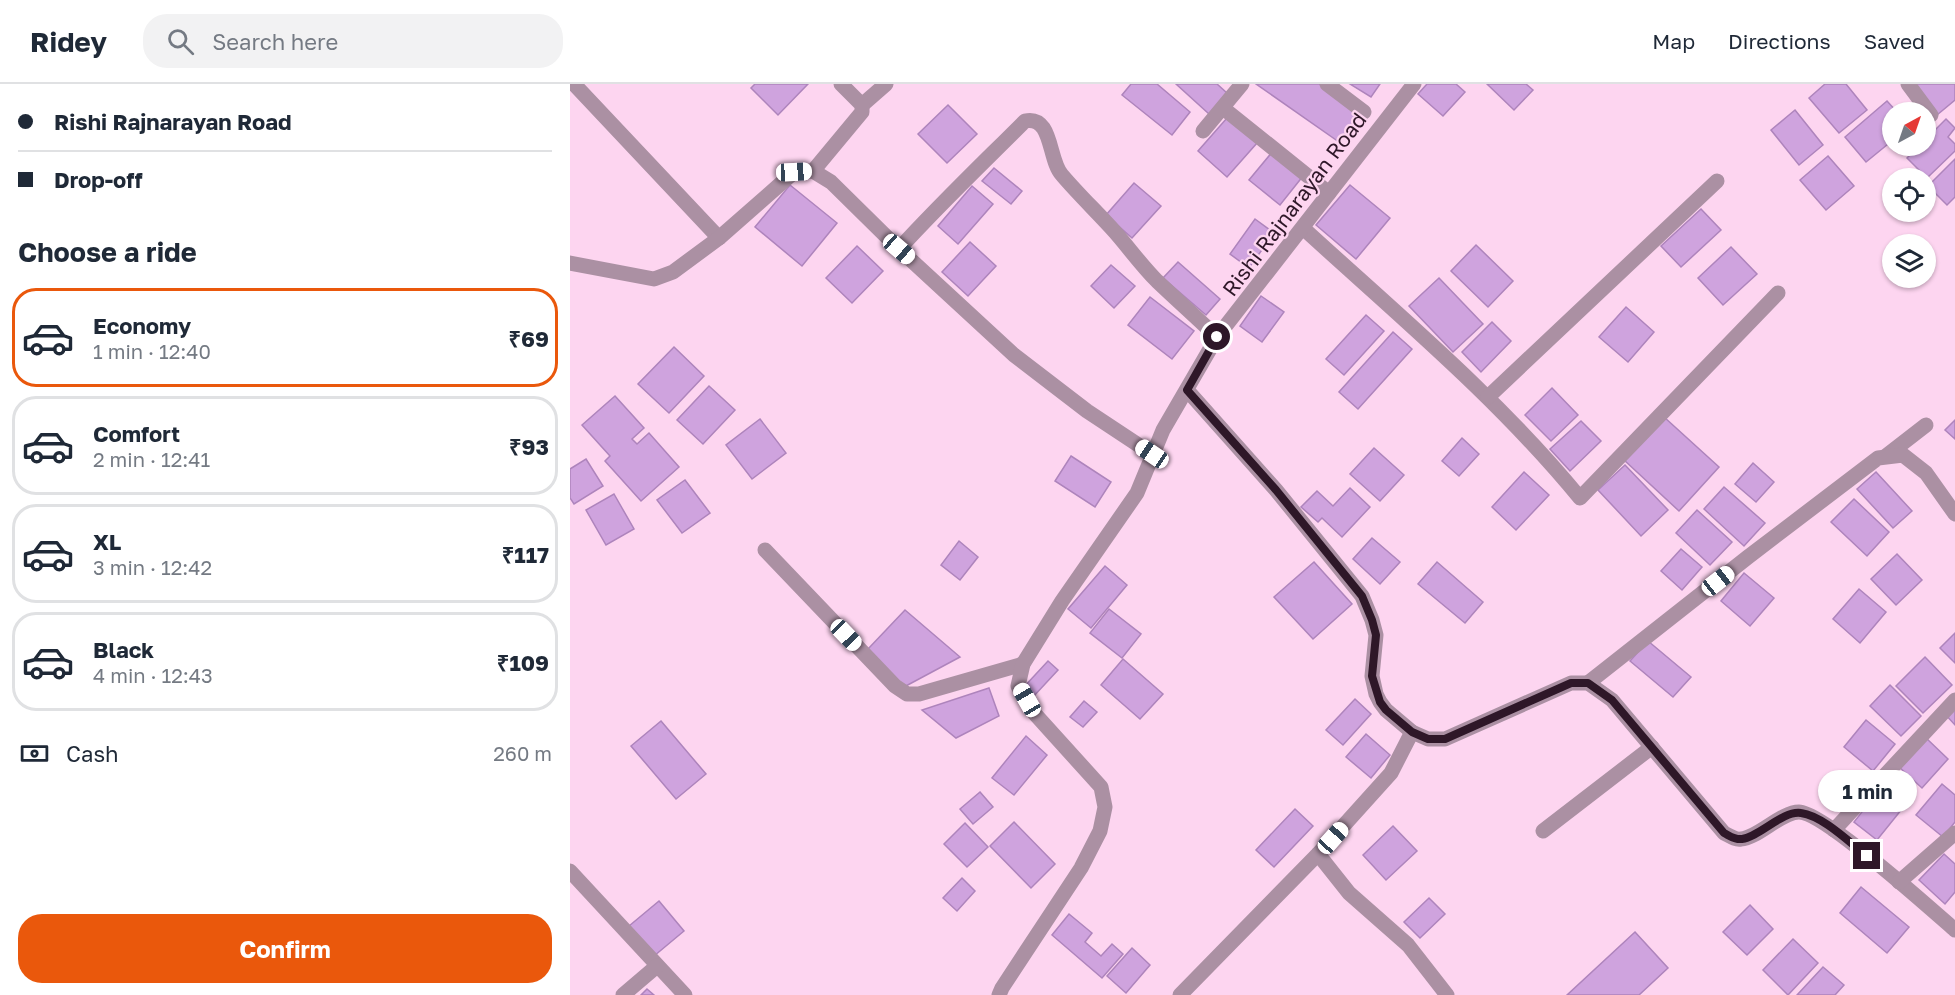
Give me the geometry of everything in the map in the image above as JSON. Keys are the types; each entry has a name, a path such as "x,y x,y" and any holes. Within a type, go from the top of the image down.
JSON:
{"street":[{"path":"574,84 719,238"},
{"path":"813,171 862,112 862,105 841,84"},
{"path":"862,105 886,84"},
{"path":"1203,131 1242,84"},
{"path":"1327,84 1364,112"},
{"name":"Rishi Rajnarayan Road","path":"999,995 1081,868 1100,831 1105,807 1101,787 1035,714 1018,686 1023,664 1062,601 1137,493 1163,430 1217,337 1414,84"},
{"path":"1908,84 1921,102"},
{"path":"1223,108 1329,193"},
{"path":"899,249 993,151 1025,121 1032,120 1040,123 1048,134 1053,159 1059,173 1155,279 1217,337"},
{"path":"570,263 654,279 673,272 719,238 794,172 813,171 831,182 899,249 1014,355 1088,411 1152,454"},
{"path":"1488,397 1717,181"},
{"path":"1303,228 1488,397 1580,498 1778,293"},
{"path":"1187,390 1276,490 1362,596 1376,635 1372,676 1376,694 1386,710 1412,732 1428,739 1445,739 1571,683 1588,683 1612,700 1724,833 1743,840 1785,816 1798,812 1812,816 1834,830 1955,930"},
{"path":"1884,457 1926,425"},
{"path":"1588,683 1878,458 1903,455 1926,472 1955,514"},
{"path":"765,550 895,686 907,694 919,694 1023,664"},
{"path":"1834,830 1955,700"},
{"path":"1180,995 1318,854 1391,773 1412,732"},
{"path":"1543,831 1652,747"},
{"path":"1899,882 1955,833"},
{"path":"1318,854 1349,893 1408,945 1447,995"},
{"path":"570,871 685,995"},
{"path":"623,995 657,966"}],"building":[{"path":"755,84 808,84 778,115 751,88"},
{"path":"1131,84 1157,84 1190,112 1172,135 1122,95"},
{"path":"1176,84 1217,84 1227,93 1209,114"},
{"path":"1256,84 1319,84 1360,112 1339,142"},
{"path":"1350,84 1380,84 1371,97"},
{"path":"1427,84 1456,84 1465,92 1443,116 1418,94"},
{"path":"1487,84 1526,84 1533,90 1514,110"},
{"path":"1825,84 1846,84 1867,110 1839,133 1809,98"},
{"path":"1914,84 1955,84 1955,100 1937,115 1936,102 1927,102"},
{"path":"948,105 977,134 947,163 918,134"},
{"path":"1882,105 1882,149 1866,162 1845,137"},
{"path":"1795,110 1823,145 1799,165 1771,130"},
{"path":"1227,118 1257,143 1227,177 1198,151"},
{"path":"1946,119 1955,128 1948,137 1955,144 1955,151 1936,169 1917,168 1907,158 1909,156 1936,156 1936,129"},
{"path":"1273,151 1303,176 1280,205 1249,180"},
{"path":"1828,156 1854,186 1826,210 1800,180"},
{"path":"1955,159 1955,197 1947,205 1936,194 1936,178"},
{"path":"994,168 1022,191 1011,204 982,181"},
{"path":"1134,183 1161,206 1132,238 1106,215"},
{"path":"790,185 837,223 802,266 755,227"},
{"path":"1350,185 1390,218 1356,259 1316,225"},
{"path":"972,186 993,204 958,244 938,226"},
{"path":"1701,209 1721,230 1681,267 1661,246"},
{"path":"1255,219 1274,233 1249,268 1230,254"},
{"path":"970,242 996,266 968,296 942,272"},
{"path":"1476,245 1513,281 1488,307 1451,271"},
{"path":"857,246 883,271 852,303 826,278"},
{"path":"1731,247 1757,274 1723,305 1698,278"},
{"path":"1178,262 1220,299 1206,315 1163,278"},
{"path":"1111,265 1135,286 1114,308 1091,286"},
{"path":"1439,278 1483,324 1453,352 1409,306"},
{"path":"1261,296 1284,312 1262,342 1240,326"},
{"path":"1150,297 1194,331 1172,359 1128,325"},
{"path":"1626,307 1654,332 1628,362 1599,337"},
{"path":"1366,315 1384,331 1344,375 1326,359"},
{"path":"1492,322 1511,341 1481,372 1462,352"},
{"path":"1393,332 1412,349 1358,409 1339,392"},
{"path":"674,347 704,376 669,413 638,384"},
{"path":"709,386 735,410 703,444 677,420"},
{"path":"1552,388 1578,415 1551,441 1525,415"},
{"path":"615,396 644,428 632,439 637,444 649,433 679,467 641,501 605,461 610,456 582,425"},
{"path":"1664,417 1719,467 1679,511 1624,460"},
{"path":"760,419 786,453 752,479 726,445"},
{"path":"1955,420 1955,439 1945,430"},
{"path":"1581,421 1601,441 1570,471 1550,449"},
{"path":"1462,438 1479,454 1459,476 1442,461"},
{"path":"1374,448 1404,475 1380,501 1350,474"},
{"path":"1071,456 1111,482 1095,507 1055,481"},
{"path":"586,459 603,486 574,504 570,498 570,469"},
{"path":"1753,463 1774,482 1756,502 1735,484"},
{"path":"1625,465 1668,510 1641,536 1598,490"},
{"path":"1524,472 1549,495 1516,530 1492,507"},
{"path":"1876,472 1912,511 1893,528 1857,489"},
{"path":"685,480 710,513 682,533 657,500"},
{"path":"1724,487 1765,523 1744,546 1704,509"},
{"path":"1350,488 1370,507 1342,537 1322,518 1318,522 1301,507 1317,491 1333,506"},
{"path":"614,494 634,529 606,545 586,510"},
{"path":"1854,499 1889,532 1867,556 1831,522"},
{"path":"1697,510 1732,542 1710,565 1676,533"},
{"path":"1372,538 1400,562 1380,584 1353,559"},
{"path":"959,541 978,557 960,580 941,565"},
{"path":"1681,549 1702,567 1682,590 1661,571"},
{"path":"1897,554 1922,580 1896,605 1871,579"},
{"path":"1314,562 1352,604 1313,639 1274,597"},
{"path":"1437,562 1483,602 1465,623 1418,584"},
{"path":"1105,566 1127,585 1091,628 1068,609"},
{"path":"1744,573 1774,598 1750,626 1721,601"},
{"path":"1859,589 1886,612 1860,643 1833,619"},
{"path":"1109,609 1141,634 1122,658 1090,633"},
{"path":"905,610 960,657 904,687 868,649"},
{"path":"1955,633 1955,663 1940,648"},
{"path":"1648,641 1691,677 1673,697 1630,661"},
{"path":"1925,657 1952,685 1923,713 1896,686"},
{"path":"1123,659 1163,694 1140,719 1101,685"},
{"path":"1048,661 1058,670 1033,697 1023,688"},
{"path":"1890,685 1921,716 1901,736 1870,706"},
{"path":"989,688 999,716 956,738 922,710"},
{"path":"1355,699 1371,714 1343,745 1326,730"},
{"path":"1084,701 1097,712 1083,727 1070,717"},
{"path":"1955,704 1955,725 1945,714"},
{"path":"1866,720 1895,744 1873,771 1844,747"},
{"path":"661,721 706,774 676,799 631,746"},
{"path":"1366,734 1390,755 1371,778 1346,757"},
{"path":"1026,736 1047,755 1014,795 992,778"},
{"path":"1925,737 1948,759 1922,788 1898,766"},
{"path":"1887,780 1910,799 1877,840 1854,822"},
{"path":"1942,784 1955,795 1955,822 1943,837 1916,815"},
{"path":"980,792 993,807 973,824 960,809"},
{"path":"1295,809 1313,826 1274,867 1256,850"},
{"path":"1014,822 1055,864 1031,888 990,846"},
{"path":"965,823 988,847 967,867 944,844"},
{"path":"1393,826 1417,851 1386,880 1363,855"},
{"path":"1944,854 1955,864 1955,892 1945,904 1919,880"},
{"path":"962,878 975,891 957,911 943,898"},
{"path":"1861,887 1909,927 1887,953 1840,913"},
{"path":"1429,898 1445,914 1420,938 1404,922"},
{"path":"659,901 684,931 654,956 629,926"},
{"path":"1750,905 1773,929 1747,955 1723,932"},
{"path":"1069,914 1092,933 1085,942 1101,956 1112,944 1123,954 1102,978 1052,935"},
{"path":"1635,932 1668,968 1639,995 1567,995"},
{"path":"1793,939 1818,963 1788,995 1763,970"},
{"path":"1132,948 1150,965 1126,993 1107,976"},
{"path":"1823,967 1844,985 1835,995 1797,995"},
{"path":"647,989 654,995 641,995"}],"route":[{"path":"1217,337 1187,390 1276,490 1362,596 1376,635 1372,676 1376,694 1386,710 1398,721 1412,732 1428,739 1445,739 1571,683 1588,683 1612,700 1724,833 1743,840 1785,816 1798,812 1812,816 1834,830 1867,856"}]}
